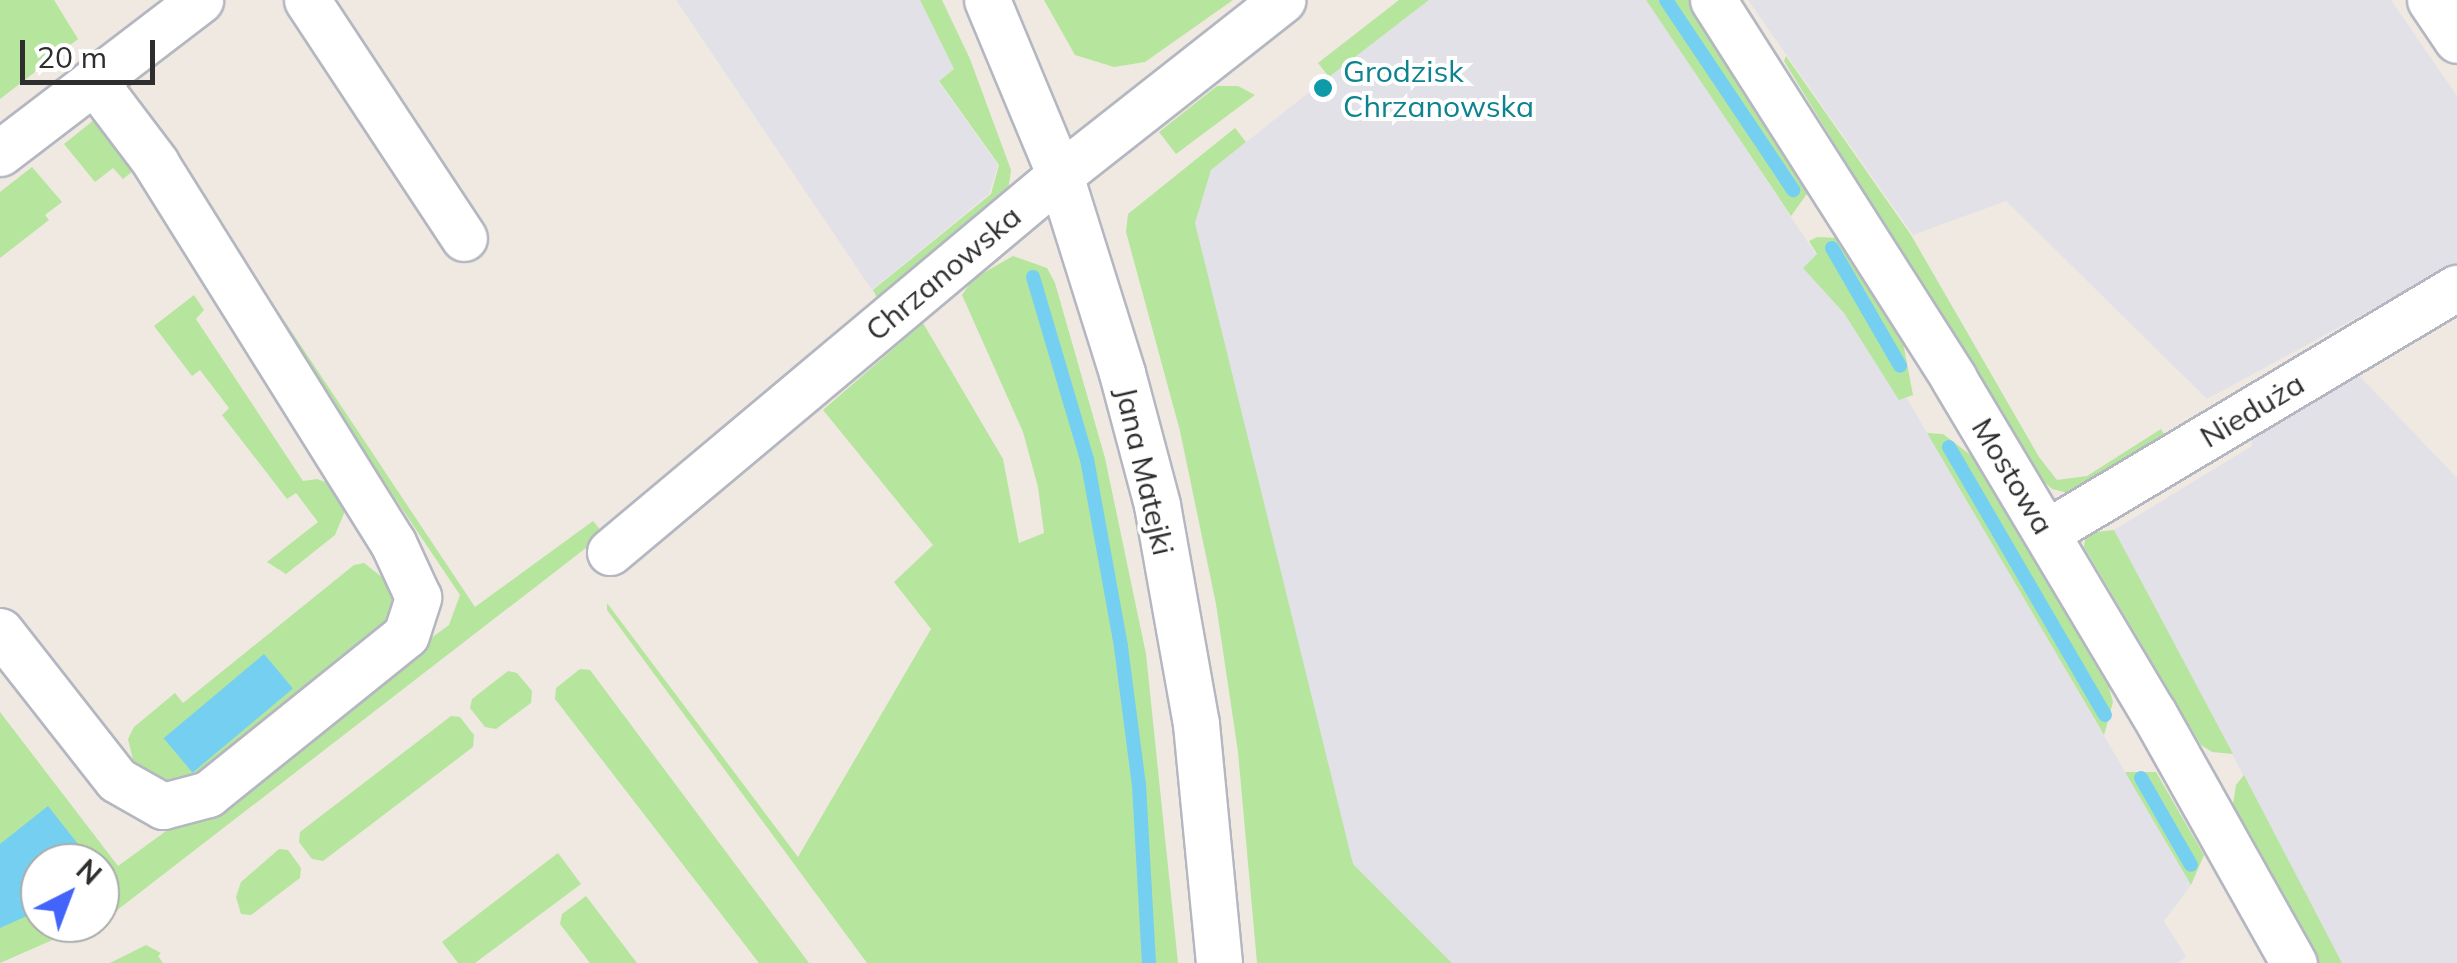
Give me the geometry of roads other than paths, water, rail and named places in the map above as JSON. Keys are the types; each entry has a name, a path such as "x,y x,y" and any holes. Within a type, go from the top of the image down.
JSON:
{"street":[{"path":"0,153 200,0"},
{"path":"307,0 464,238"},
{"name":"Jana Matejki","path":"987,0 1060,175 1157,505 1196,724 1219,963"},
{"name":"Chrzanowska","path":"610,552 1060,175 1282,0"},
{"name":"Mostowa","path":"1713,0 1831,179 2047,532 2294,963"},
{"path":"2430,0 2457,40"},
{"path":"0,631 117,780 163,806 208,794 406,635 418,596 393,542 177,196 94,81"},
{"name":"Nieduża","path":"2047,532 2457,288"}],"water":[{"path":"264,654 293,688 193,773 164,738"},
{"path":"48,806 77,843 20,843 20,919 0,928 0,844"}],"waterway":[{"path":"1666,0 1793,190"},
{"path":"1832,248 1900,366"},
{"path":"1033,277 1087,459 1121,647 1139,785 1149,963"},
{"path":"1949,447 2105,715"},
{"path":"2141,778 2191,865"}],"place":[{"name":"Grodzisk Chrzanowska","path":"1323,88"}]}
